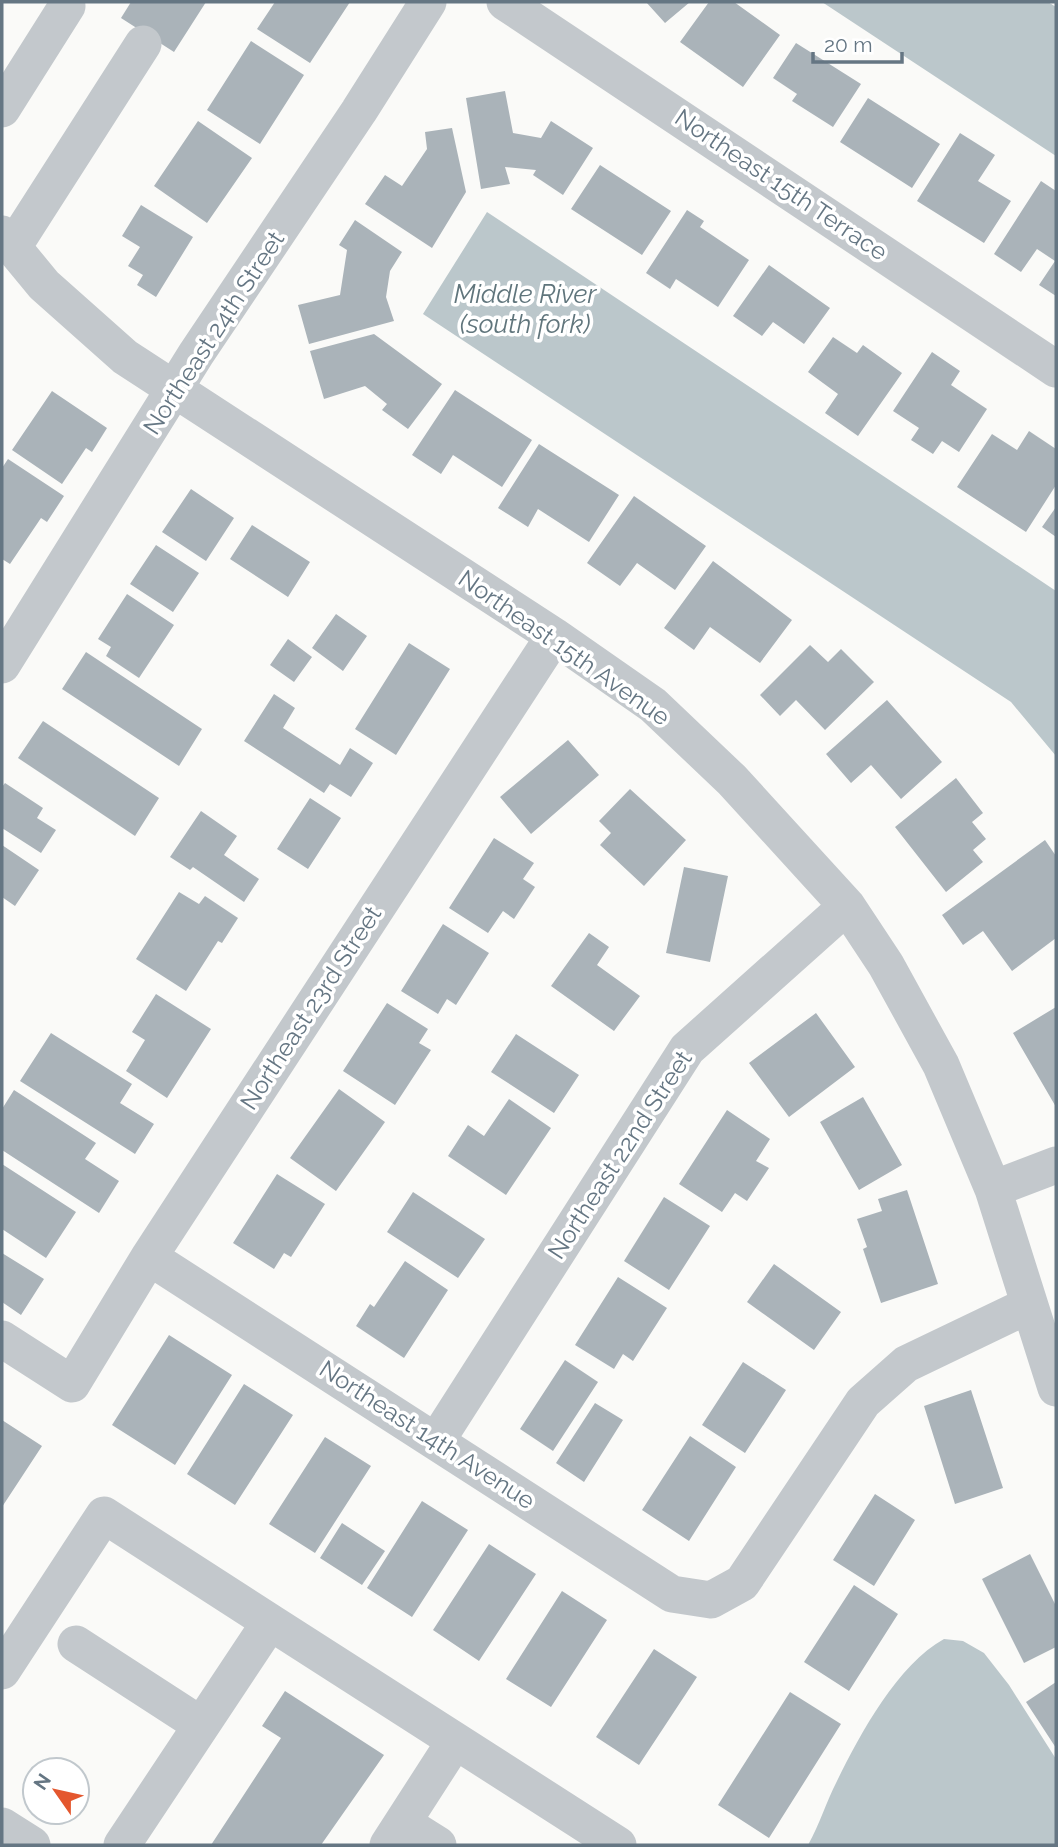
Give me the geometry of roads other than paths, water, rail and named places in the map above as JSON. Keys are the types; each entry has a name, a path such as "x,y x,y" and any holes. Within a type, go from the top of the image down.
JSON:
{"street":[{"name":"Northeast 24th Street","path":"2,665 176,388 428,2"},
{"name":"Northeast 15th Terrace","path":"505,2 1056,369"},
{"path":"2,109 67,6"},
{"path":"7,241 143,44"},
{"name":"Northeast 15th Avenue","path":"7,241 44,285 125,357 554,636 653,705 732,780 847,906 886,965 942,1065 993,1189 1056,1388"},
{"name":"Northeast 23rd Street","path":"2,1339 72,1384 149,1257 554,636"},
{"name":"Northeast 22nd Street","path":"437,1440 687,1049 847,906"},
{"path":"993,1189 1056,1165"},
{"name":"Northeast 14th Avenue","path":"149,1257 437,1440 672,1594 711,1600 742,1583 863,1402 906,1364 1030,1305"},
{"path":"2,1671 104,1515 455,1741 569,1832 618,1845"},
{"path":"122,1845 270,1622"},
{"path":"76,1644 201,1725"},
{"path":"438,1845 395,1834 455,1741"},
{"path":"2,1826 32,1845"}],"water":[{"path":"822,2 1048,2 1056,7 1056,156"},
{"name":"Middle River (south fork)","path":"487,212 1056,591 1056,756 1011,702 423,314"},
{"path":"944,1639 963,1641 984,1653 1009,1685 1056,1759 1056,1845 808,1845 846,1762 882,1702 911,1665"}]}
